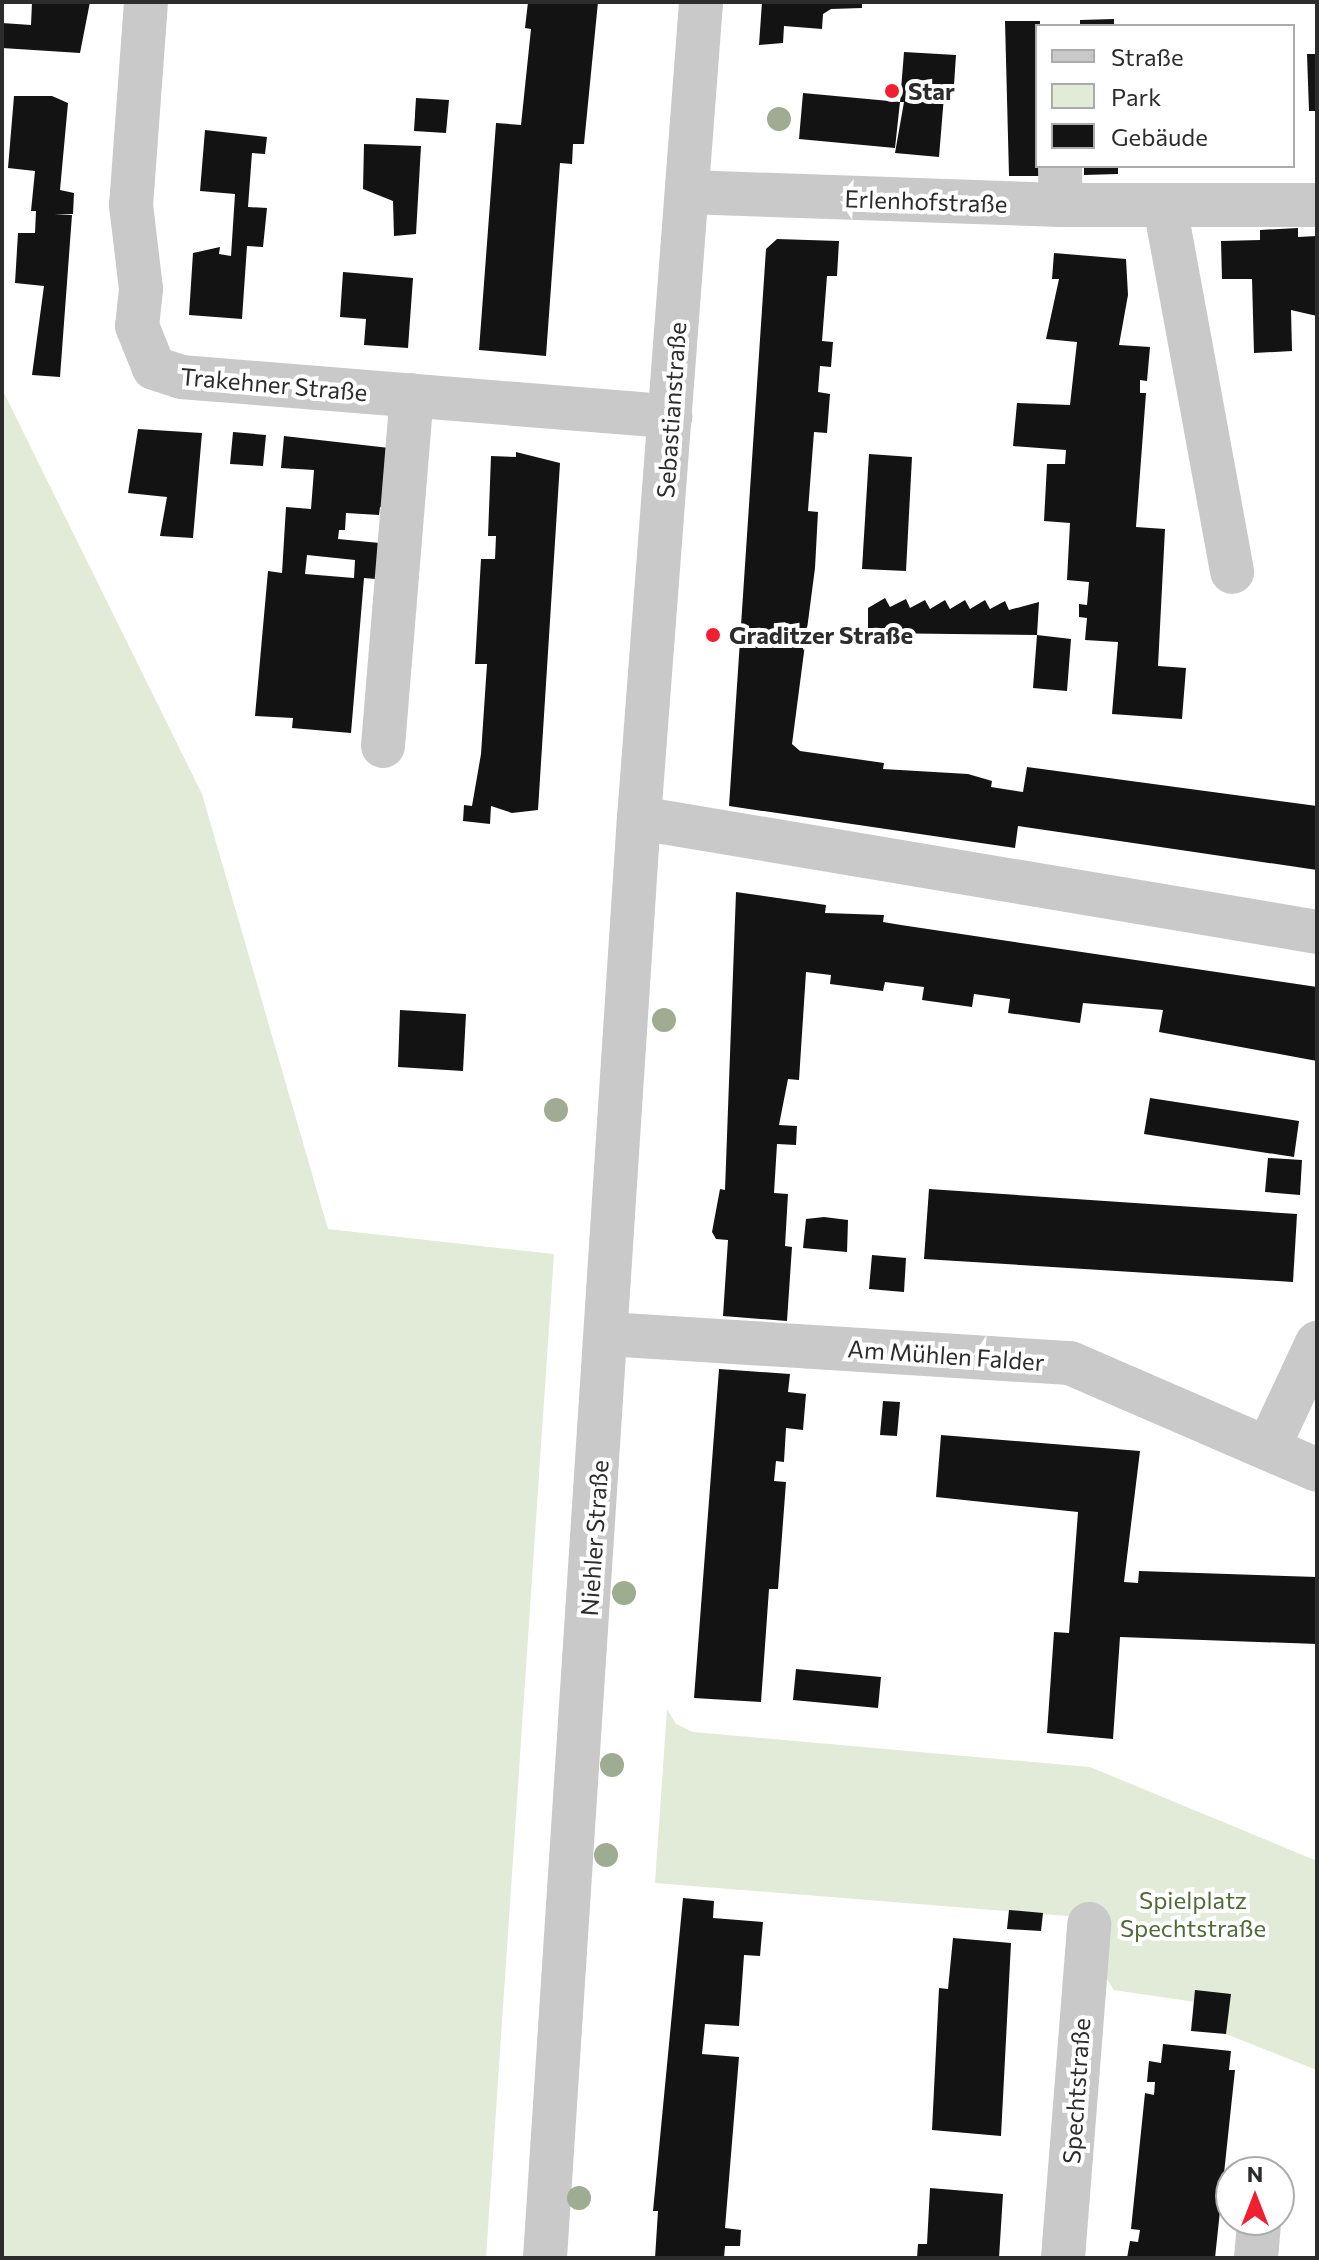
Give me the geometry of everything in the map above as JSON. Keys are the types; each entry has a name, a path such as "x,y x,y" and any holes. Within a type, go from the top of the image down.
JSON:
{"street":[{"name":"Trakehner Straße","path":"146,2 131,205 145,356 154,368 181,377 670,416"},
{"name":"Sebastianstraße","path":"639,818 701,2"},
{"name":"Erlenhofstraße","path":"687,192 1061,186 1165,206 1317,205"},
{"path":"1165,206 1232,572"},
{"path":"383,746 412,395"},
{"path":"639,818 1317,932"},
{"name":"Niehler Straße","path":"545,2258 639,818"},
{"name":"Am Mühlen Falder","path":"607,1334 1070,1363 1317,1470"},
{"path":"1268,1448 1317,1343"},
{"name":"Spechtstraße","path":"1063,2258 1089,1924"},
{"path":"1256,2258 1258,2236"}],"green space":[{"path":"2,389 202,794 328,1229 554,1254 486,2258 2,2258"},
{"name":"Spielplatz Spechtstraße","path":"667,1709 676,1724 693,1732 1090,1767 1317,1861 1317,2070 1226,2034 1231,1995 1195,2002 1114,1990 1101,1970 1105,1919 655,1883"}],"building":[{"path":"32,2 90,2 80,53 2,48 2,23 31,25"},
{"path":"528,2 598,2 584,144 573,144 572,164 560,163 546,356 479,350 496,123 521,125 531,29 525,28"},
{"path":"762,2 862,2 862,8 831,9 823,14 822,29 784,26 783,43 759,45"},
{"path":"1114,19 1114,24 1080,24 1080,20"},
{"path":"1005,21 1040,21 1040,24 1035,24 1035,168 1043,168 1043,176 1009,176"},
{"path":"904,52 956,55 954,85 945,84 939,157 895,153 904,102 900,102"},
{"path":"1307,54 1317,54 1317,111 1309,111"},
{"path":"803,93 900,102 895,148 799,139"},
{"path":"14,96 52,96 68,103 60,190 74,193 73,214 54,214 72,215 60,377 32,375 44,286 15,283 18,233 35,233 36,211 31,211 35,171 8,168"},
{"path":"416,98 449,100 446,133 414,131"},
{"path":"205,130 267,137 265,154 252,153 248,207 267,208 263,247 247,246 242,319 189,315 193,253 220,247 219,254 231,256 235,194 200,191"},
{"path":"364,144 421,146 416,234 394,236 393,201 363,189"},
{"path":"1084,168 1118,168 1118,174 1084,175"},
{"path":"1298,228 1298,237 1317,236 1317,316 1291,310 1292,351 1254,353 1252,279 1222,279 1221,241 1260,240 1260,230"},
{"path":"777,239 839,241 837,276 827,276 822,341 833,342 831,367 820,366 818,392 830,394 827,433 814,432 808,511 818,512 815,568 792,744 800,751 884,763 883,769 968,774 992,781 991,787 1023,792 1027,767 1317,806 1317,870 1018,826 1015,848 729,806 766,249"},
{"path":"1054,253 1126,259 1128,295 1119,345 1150,347 1147,381 1140,380 1140,393 1146,393 1136,527 1165,529 1158,666 1186,668 1182,719 1112,714 1118,642 1085,640 1087,618 1079,617 1079,604 1087,605 1089,582 1067,580 1070,523 1044,521 1047,464 1065,464 1066,450 1013,446 1017,403 1070,405 1077,342 1046,339 1059,279 1052,279"},
{"path":"343,272 413,278 408,348 364,345 366,319 340,317"},
{"path":"138,429 202,433 193,538 160,536 167,497 128,493"},
{"path":"233,432 266,435 263,466 230,464"},
{"path":"284,436 398,449 393,507 380,507 379,515 346,513 345,530 339,530 338,539 390,544 387,580 364,578 351,733 292,728 293,718 255,716 268,571 282,573 286,507 311,509 314,470 281,468","holes":["307,555 355,560 354,578 305,574"]},
{"path":"516,452 560,463 538,810 512,813 491,806 490,824 463,821 464,805 472,806 481,754 487,664 475,664 481,559 495,559 496,536 488,536 491,456 516,457"},
{"path":"869,454 912,457 906,571 862,569"},
{"path":"885,598 890,607 906,599 910,608 925,600 930,609 945,600 950,609 965,600 970,609 985,600 990,609 1005,601 1009,610 1039,602 1037,635 868,633 868,608"},
{"path":"1037,635 1071,639 1067,691 1033,688"},
{"path":"736,892 826,905 825,913 884,915 883,922 901,925 1317,987 1317,1061 1159,1032 1163,1010 1083,1003 1080,1023 1008,1013 1010,999 974,994 972,1007 922,1000 924,987 885,982 883,991 830,984 831,975 806,972 799,1080 788,1079 779,1125 797,1126 796,1145 777,1144 774,1193 788,1194 785,1246 792,1247 787,1321 723,1316 728,1240 716,1239 712,1232 720,1189 725,1190"},
{"path":"400,1010 466,1014 463,1071 398,1067"},
{"path":"1150,1098 1299,1121 1294,1157 1144,1134"},
{"path":"1268,1158 1302,1160 1300,1195 1265,1192"},
{"path":"929,1189 1297,1214 1293,1282 924,1259"},
{"path":"824,1217 848,1220 847,1252 803,1248 806,1219"},
{"path":"872,1255 906,1258 904,1292 869,1289"},
{"path":"719,1369 790,1374 788,1392 806,1394 803,1430 786,1428 784,1462 776,1461 774,1481 786,1482 778,1589 769,1589 761,1702 694,1698"},
{"path":"883,1401 900,1402 897,1436 880,1435"},
{"path":"941,1435 1140,1451 1124,1582 1138,1583 1139,1571 1317,1577 1317,1644 1120,1637 1113,1739 1047,1733 1054,1632 1069,1633 1078,1512 936,1497"},
{"path":"796,1669 881,1677 878,1708 793,1700"},
{"path":"683,1898 714,1901 713,1918 763,1922 760,1956 744,1955 739,2026 705,2024 702,2054 739,2057 725,2228 741,2230 740,2246 725,2246 724,2258 655,2258 658,2211 653,2211"},
{"path":"1009,1910 1043,1913 1041,1931 1007,1929"},
{"path":"953,1938 1011,1943 1001,2136 932,2130 939,1988 948,1989"},
{"path":"1195,1990 1231,1994 1226,2034 1191,2031"},
{"path":"1163,2044 1231,2051 1229,2070 1235,2070 1226,2156 1215,2156 1215,2258 1127,2258 1130,2241 1138,2242 1140,2230 1131,2229 1145,2093 1154,2095 1155,2082 1147,2082 1149,2061 1161,2063"},
{"path":"930,2188 1003,2194 999,2258 917,2258 918,2244 927,2244"}],"place":[{"name":"Star","path":"892,91"},
{"name":"Graditzer Straße","path":"713,635"}]}
